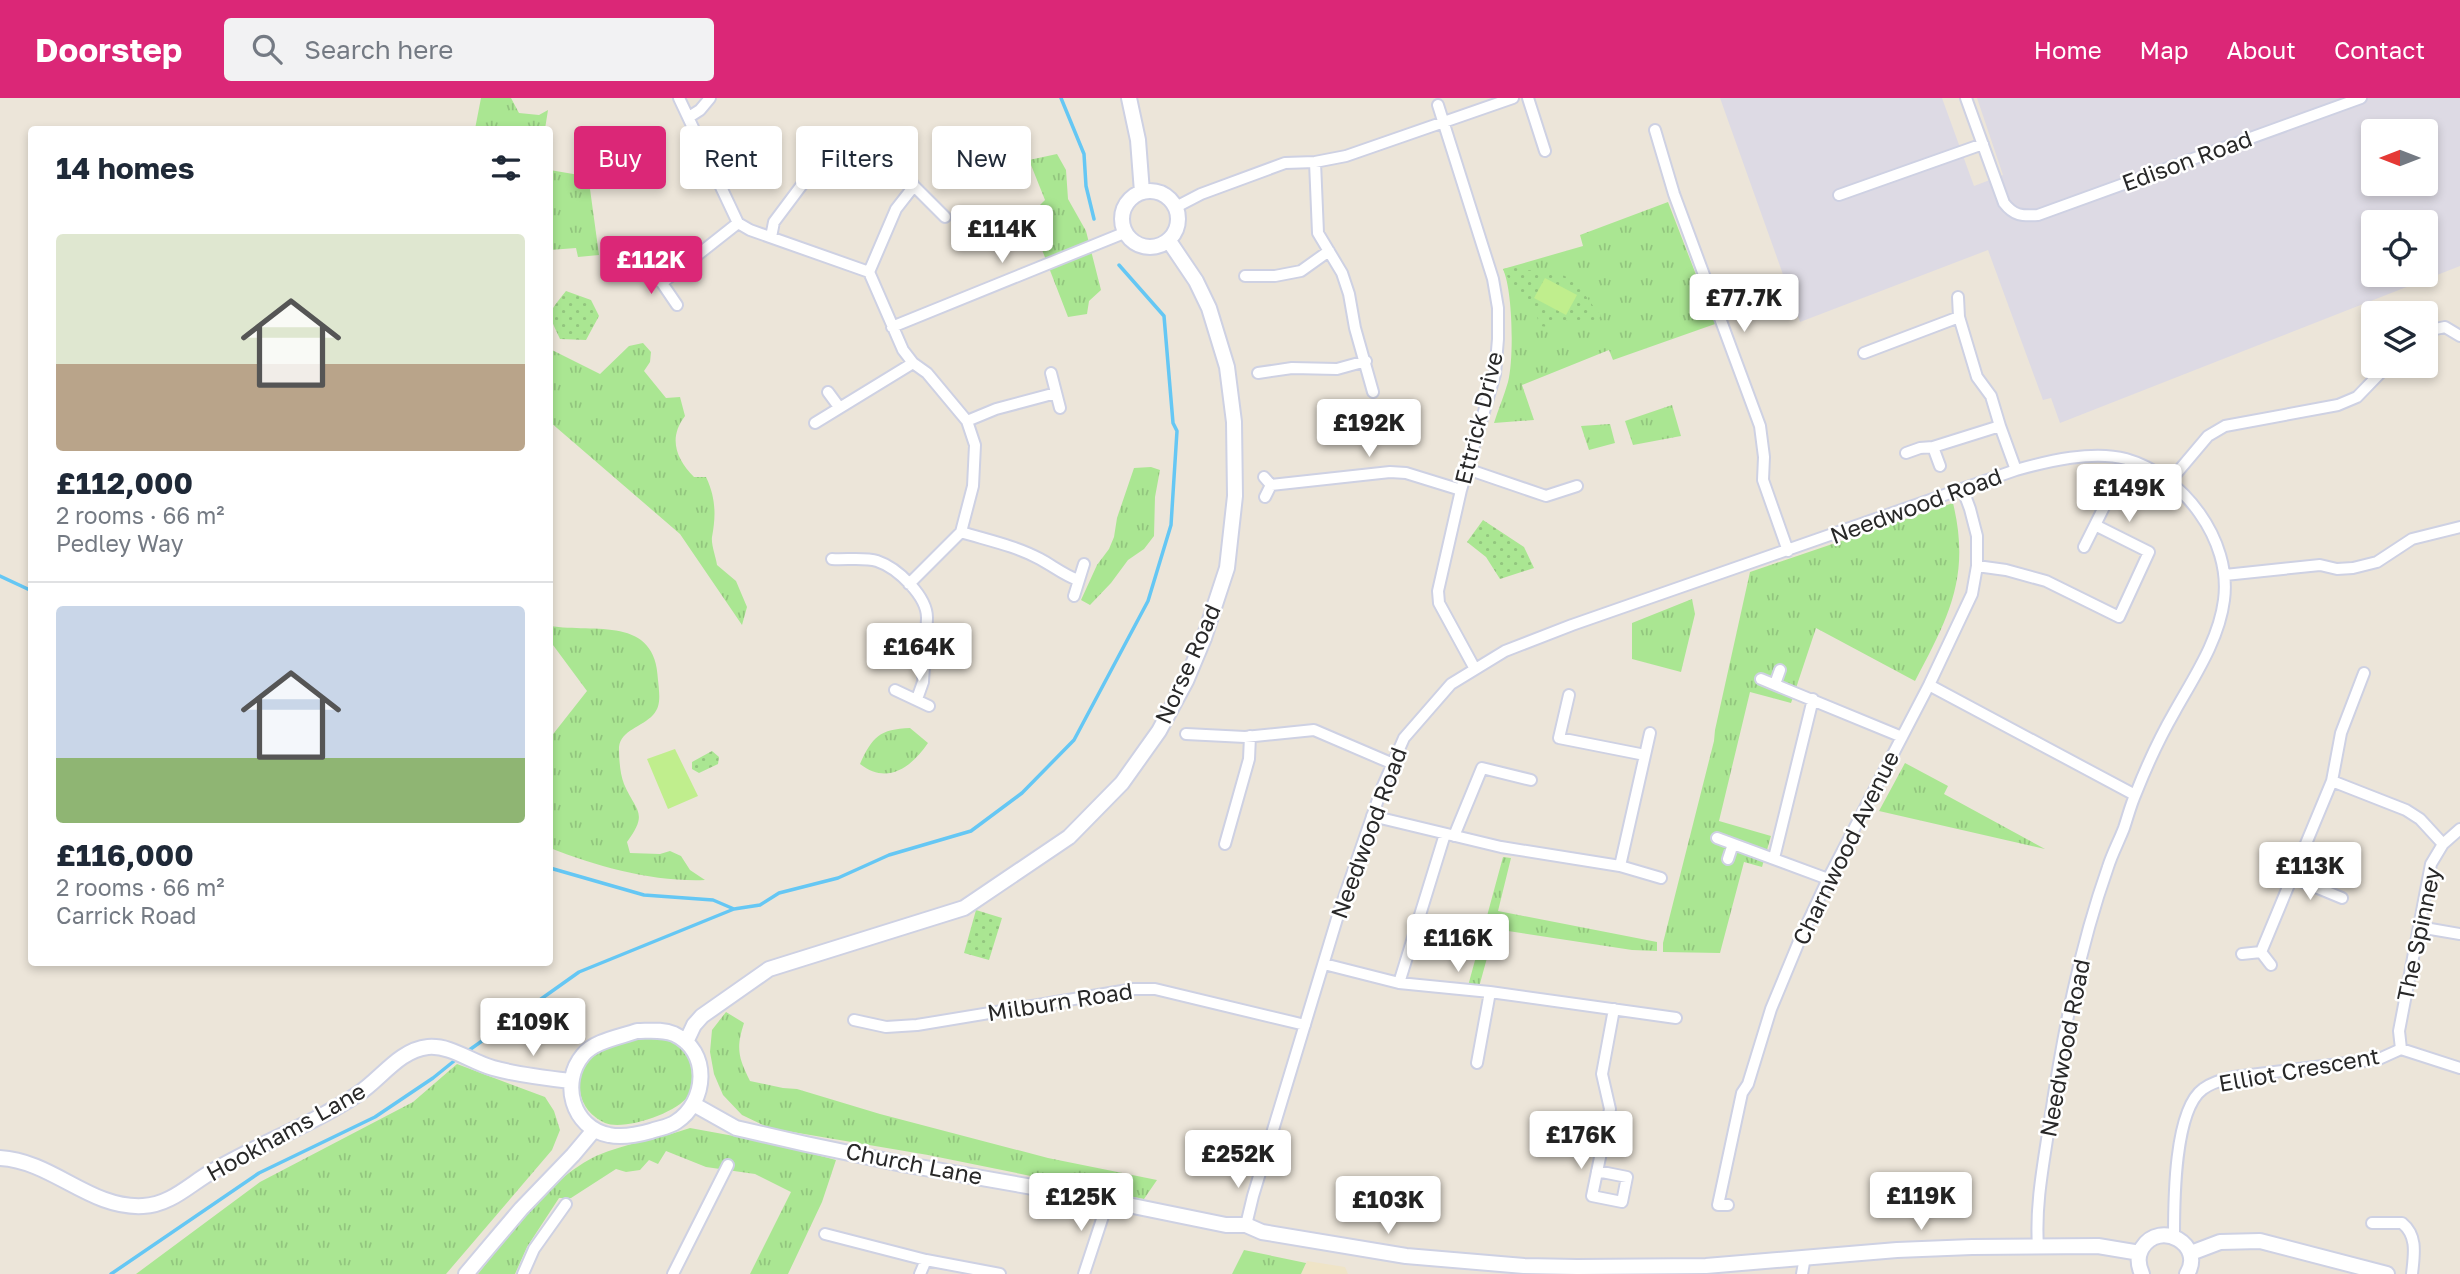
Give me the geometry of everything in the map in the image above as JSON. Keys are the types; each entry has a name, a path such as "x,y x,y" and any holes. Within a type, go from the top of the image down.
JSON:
{"street":[{"path":"679,98 738,223 750,230 869,272"},
{"path":"689,117 700,110 710,98"},
{"path":"1129,98 1138,140 1142,192"},
{"path":"1176,207 1201,194 1285,163 1315,162 1346,156 1511,98"},
{"path":"1528,98 1545,151"},
{"path":"1839,195 1983,144 1966,98"},
{"name":"Edison Road","path":"1983,144 2004,203 2011,213 2038,215 2361,98"},
{"name":"Ettrick Drive","path":"1438,106 1485,251 1498,307 1495,374 1461,490 1441,572 1439,603 1475,669"},
{"path":"1655,130 1674,194 1760,426 1764,457 1763,480 1788,551"},
{"path":"1315,162 1318,233 1346,284 1373,391"},
{"path":"771,237 774,222 799,189"},
{"path":"909,584 961,532 975,468 975,445 967,421 928,373 912,363 903,350 869,272 896,209 912,189"},
{"path":"917,189 945,217"},
{"path":"1154,191 1168,197 1176,207 1179,218 1177,230 1169,241 1158,247 1141,247 1130,241 1124,233 1121,219 1126,204 1133,196 1142,192 1154,191"},
{"path":"662,283 738,223"},
{"path":"892,327 1124,233"},
{"name":"Norse Road","path":"686,1042 702,1016 769,969 964,908 1069,836 1122,783 1159,731 1186,681 1204,638 1227,568 1235,496 1234,422 1227,368 1209,308 1196,281 1169,241"},
{"path":"1245,276 1275,276 1301,271 1329,251"},
{"path":"646,269 662,283 677,304"},
{"path":"1958,297 1959,317 1977,377 1991,396 2016,470"},
{"path":"1864,353 1959,317"},
{"path":"2438,328 2445,327 2460,336"},
{"path":"1258,373 1292,368 1337,369 1366,361"},
{"path":"815,422 912,363"},
{"path":"1275,371 1277,384"},
{"path":"1051,373 1060,408"},
{"path":"2170,481 2208,436 2225,426 2338,405 2357,397 2375,378"},
{"path":"828,392 839,407"},
{"path":"967,421 1056,393"},
{"path":"1906,453 2000,426"},
{"path":"1933,447 1940,466"},
{"name":"Needwood Road","path":"1246,1225 1304,1025 1391,763 1404,738 1451,684 1505,651 1572,625 2016,470 2073,458 2126,459 2170,481 2189,499 2205,521 2224,575 2225,599 2221,619 2211,642 2135,795 2109,862 2089,928 2066,1020 2036,1224 2038,1246"},
{"path":"1467,469 1546,496 1577,486"},
{"path":"1265,497 1268,481 1390,472 1406,473 1461,490"},
{"name":"Charnwood Avenue","path":"1728,1205 1718,1205 1741,1093 1748,1084 1771,1009 1828,879 1929,685 1972,594 1977,566 1977,537 1963,490"},
{"path":"2084,547 2106,503"},
{"path":"1977,566 2006,569 2046,581 2119,617 2149,552 2095,525"},
{"path":"2224,575 2320,565 2337,569 2353,568 2377,562 2412,539 2435,531 2460,527"},
{"path":"961,532 1025,552 1064,575 1078,580"},
{"path":"832,559 876,561 909,584 922,598 927,610 923,682 917,699"},
{"path":"1074,596 1084,564"},
{"path":"1775,684 1780,670"},
{"path":"2260,952 2332,781 2341,733 2364,673"},
{"path":"1761,679 1902,737"},
{"path":"1929,685 2135,795"},
{"path":"895,690 929,706"},
{"path":"1569,695 1559,738 1645,755"},
{"path":"1774,858 1813,699"},
{"path":"1186,734 1250,736 1314,730 1391,763"},
{"path":"1620,866 1650,733"},
{"path":"1225,844 1248,759 1250,736"},
{"path":"1399,983 1450,835 1482,768 1531,780"},
{"path":"2332,781 2406,810 2420,819 2443,844"},
{"path":"1372,816 1502,847 1620,866 1661,878"},
{"name":"The Spinney","path":"2401,1049 2399,1031 2431,864 2443,844 2460,829"},
{"path":"1717,838 1828,879"},
{"path":"1728,859 1733,844"},
{"path":"2291,877 2342,898"},
{"path":"2418,927 2460,934"},
{"path":"2242,954 2260,952"},
{"path":"2260,952 2271,965"},
{"path":"1324,964 1399,983 1490,992 1676,1018"},
{"name":"Milburn Road","path":"854,1020 886,1027 917,1025 1134,989 1156,989 1304,1025"},
{"path":"1477,1063 1490,992"},
{"path":"1597,1171 1609,1109 1602,1074 1614,1009"},
{"path":"637,1031 674,1034 695,1052 701,1072 700,1090 695,1105 675,1123 620,1137 594,1130 579,1116 573,1104 571,1081 584,1053 598,1044 637,1031"},
{"name":"Hookhams Lane","path":"0,1158 31,1164 69,1181 101,1200 125,1206 146,1206 165,1201 211,1172 337,1107 360,1093 402,1057 415,1050 430,1047 451,1051 490,1067 571,1081"},
{"name":"Elliot Crescent","path":"2174,1236 2180,1137 2184,1120 2202,1089 2234,1077 2379,1059 2401,1049 2460,1068"},
{"name":"Church Lane","path":"695,1105 736,1128 902,1164 1226,1225 1246,1225 1262,1232 1361,1250 1524,1266 1706,1266 1897,1250 2038,1246 2098,1246 2140,1253"},
{"path":"466,1274 594,1130"},
{"path":"673,1274 728,1165"},
{"path":"1084,1274 1108,1201"},
{"path":"523,1274 534,1249 566,1203"},
{"path":"2372,1223 2402,1223 2410,1229 2414,1238 2412,1274"},
{"path":"825,1234 926,1260 1000,1274"},
{"path":"2143,1274 2139,1266 2140,1253 2146,1242 2158,1235 2174,1236 2185,1242 2191,1253 2191,1267 2187,1274"},
{"path":"2191,1253 2220,1242 2260,1241 2387,1274"},
{"path":"1802,1274 1805,1257"},
{"path":"920,1274 926,1260"}],"shaded area":[{"path":"1720,98 1942,98 1974,186 2003,175 1977,98 2460,98 2460,266 2438,275 2438,210 2361,210 2361,287 2406,287 2371,301 2361,301 2361,305 2060,423 2051,398 2043,400 1988,250 1800,322"},
{"path":"1307,1261 1345,1267 1348,1274 1301,1274"}],"green space":[{"path":"481,98 511,98 519,113 539,115 548,110 545,126 476,126"},
{"path":"1057,154 1066,170 1068,199 1086,231 1101,290 1089,301 1087,314 1068,317 1029,216 1045,200 1031,160"},
{"path":"553,171 574,174 574,189 590,189 599,255 578,257 576,248 553,250"},
{"path":"1668,202 1715,324 1613,360 1609,350 1522,385 1534,420 1494,423 1508,382 1511,358 1511,308 1503,269 1583,246 1580,235"},
{"path":"1513,267 1564,275 1582,291 1601,316 1594,323 1564,321 1548,327 1540,326 1534,308 1503,269"},
{"path":"1545,278 1577,295 1566,315 1534,298"},
{"path":"566,291 591,300 599,316 586,340 560,339 553,323 553,308"},
{"path":"643,343 651,352 650,362 644,371 666,398 680,397 685,416 677,432 676,448 694,477 706,477 712,492 712,540 717,565 736,581 747,607 742,625 680,534 553,425 553,350 600,374 629,346"},
{"path":"1672,405 1681,436 1633,445 1625,421"},
{"path":"1610,424 1615,443 1589,450 1581,426"},
{"path":"1151,467 1160,470 1155,497 1154,536 1144,549 1128,560 1090,605 1081,600 1114,537 1117,518 1134,468"},
{"path":"1953,503 1958,529 1958,575 1946,617 1915,681 1816,628 1791,703 1750,692 1719,821 1771,836 1762,867 1744,862 1720,953 1663,952 1663,943 1714,741 1750,572"},
{"path":"1483,520 1524,547 1534,568 1500,579 1486,557 1467,542"},
{"path":"1692,599 1695,614 1681,672 1632,659 1632,623"},
{"path":"553,626 620,631 635,636 647,645 655,659 658,707 653,715 624,737 619,747 623,780 639,818 627,842 630,853 660,854 670,851 681,856 690,870 705,880 666,879 626,872 553,849 553,734 587,691 553,645"},
{"path":"910,728 928,743 906,766 898,771 880,773 860,764 878,736 891,730"},
{"path":"675,749 698,796 668,809 647,759"},
{"path":"712,751 719,757 718,764 699,773 692,769 692,762"},
{"path":"1905,763 1948,786 1944,794 2045,849 1879,811"},
{"path":"1503,857 1511,858 1498,911 1657,942 1657,951 1632,950 1495,929 1479,987 1468,986"},
{"path":"976,910 1002,918 989,960 964,953"},
{"path":"726,1012 744,1023 740,1052 750,1081 797,1089 880,1114 1048,1158 1157,1180 1144,1199 928,1155 769,1128 742,1115 723,1095 714,1074 710,1052 712,1030"},
{"path":"645,1036 672,1041 684,1050 691,1065 692,1086 689,1094 673,1109 650,1119 624,1125 605,1123 592,1114 583,1101 580,1091 585,1067 591,1058 600,1052"},
{"path":"457,1064 545,1097 554,1111 560,1130 552,1150 446,1274 136,1274 260,1182 413,1102"},
{"path":"690,1128 767,1142 836,1160 822,1202 788,1274 750,1274 791,1192 755,1174 706,1167 666,1151 658,1164 649,1160 640,1170 626,1172 616,1169 571,1198 559,1198 527,1247 515,1274 478,1274 531,1208 562,1178 579,1166 607,1152"},
{"path":"1244,1250 1306,1263 1301,1274 1232,1274"}],"waterway":[{"path":"1061,98 1084,154 1086,186 1094,219"},
{"path":"553,869 644,895 713,900 734,909 760,905 779,893 838,878 889,855 971,831 1022,793 1074,740 1148,601 1171,525 1177,431 1173,423 1164,316 1119,265"},
{"path":"0,576 28,589"},
{"path":"465,1053 579,972 734,909"},
{"path":"111,1274 259,1173 375,1117 459,1057"}]}
